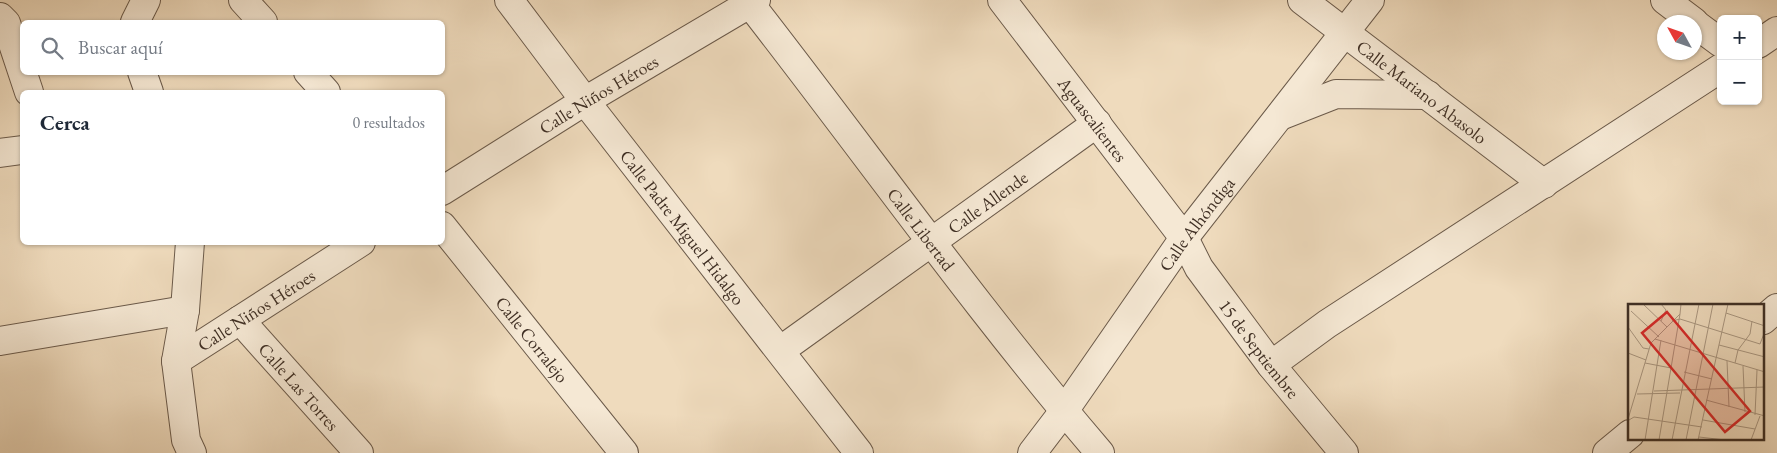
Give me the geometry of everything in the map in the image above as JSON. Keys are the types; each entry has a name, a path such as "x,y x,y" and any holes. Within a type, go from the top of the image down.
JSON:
{"street":[{"path":"129,0 129,20"},
{"path":"136,20 146,0"},
{"path":"243,0 262,20"},
{"name":"Calle Padre Miguel Hidalgo","path":"509,0 585,101 859,453"},
{"name":"Aguascalientes","path":"1002,0 1184,238"},
{"name":"Calle Mariano Abasolo","path":"1302,0 1544,184"},
{"name":"Calle Alhóndiga","path":"1032,453 1064,411 1184,238 1370,0"},
{"path":"1664,0 1684,15"},
{"name":"Calle Niños Héroes","path":"445,189 585,101 751,1"},
{"name":"Calle Libertad","path":"751,1 931,242 1064,411 1100,453"},
{"path":"0,18 6,23 20,65"},
{"path":"1702,29 1717,40"},
{"path":"1762,41 1777,32"},
{"path":"1270,365 1327,324 1717,71"},
{"path":"23,75 28,90"},
{"path":"143,75 148,90"},
{"path":"311,75 324,90"},
{"path":"1280,116 1336,94 1428,95"},
{"name":"Calle Allende","path":"780,350 1097,123"},
{"path":"0,153 20,150"},
{"name":"Calle Corralejo","path":"445,230 621,452"},
{"name":"15 de Septiembre","path":"1184,238 1199,268 1270,365 1344,453"},
{"path":"190,245 185,310 176,360 186,440 192,453"},
{"name":"Calle Niños Héroes","path":"176,360 356,245"},
{"path":"1764,319 1777,308"},
{"path":"0,341 185,310"},
{"name":"Calle Las Torres","path":"240,320 360,453"},
{"path":"1607,453 1628,436"}]}
